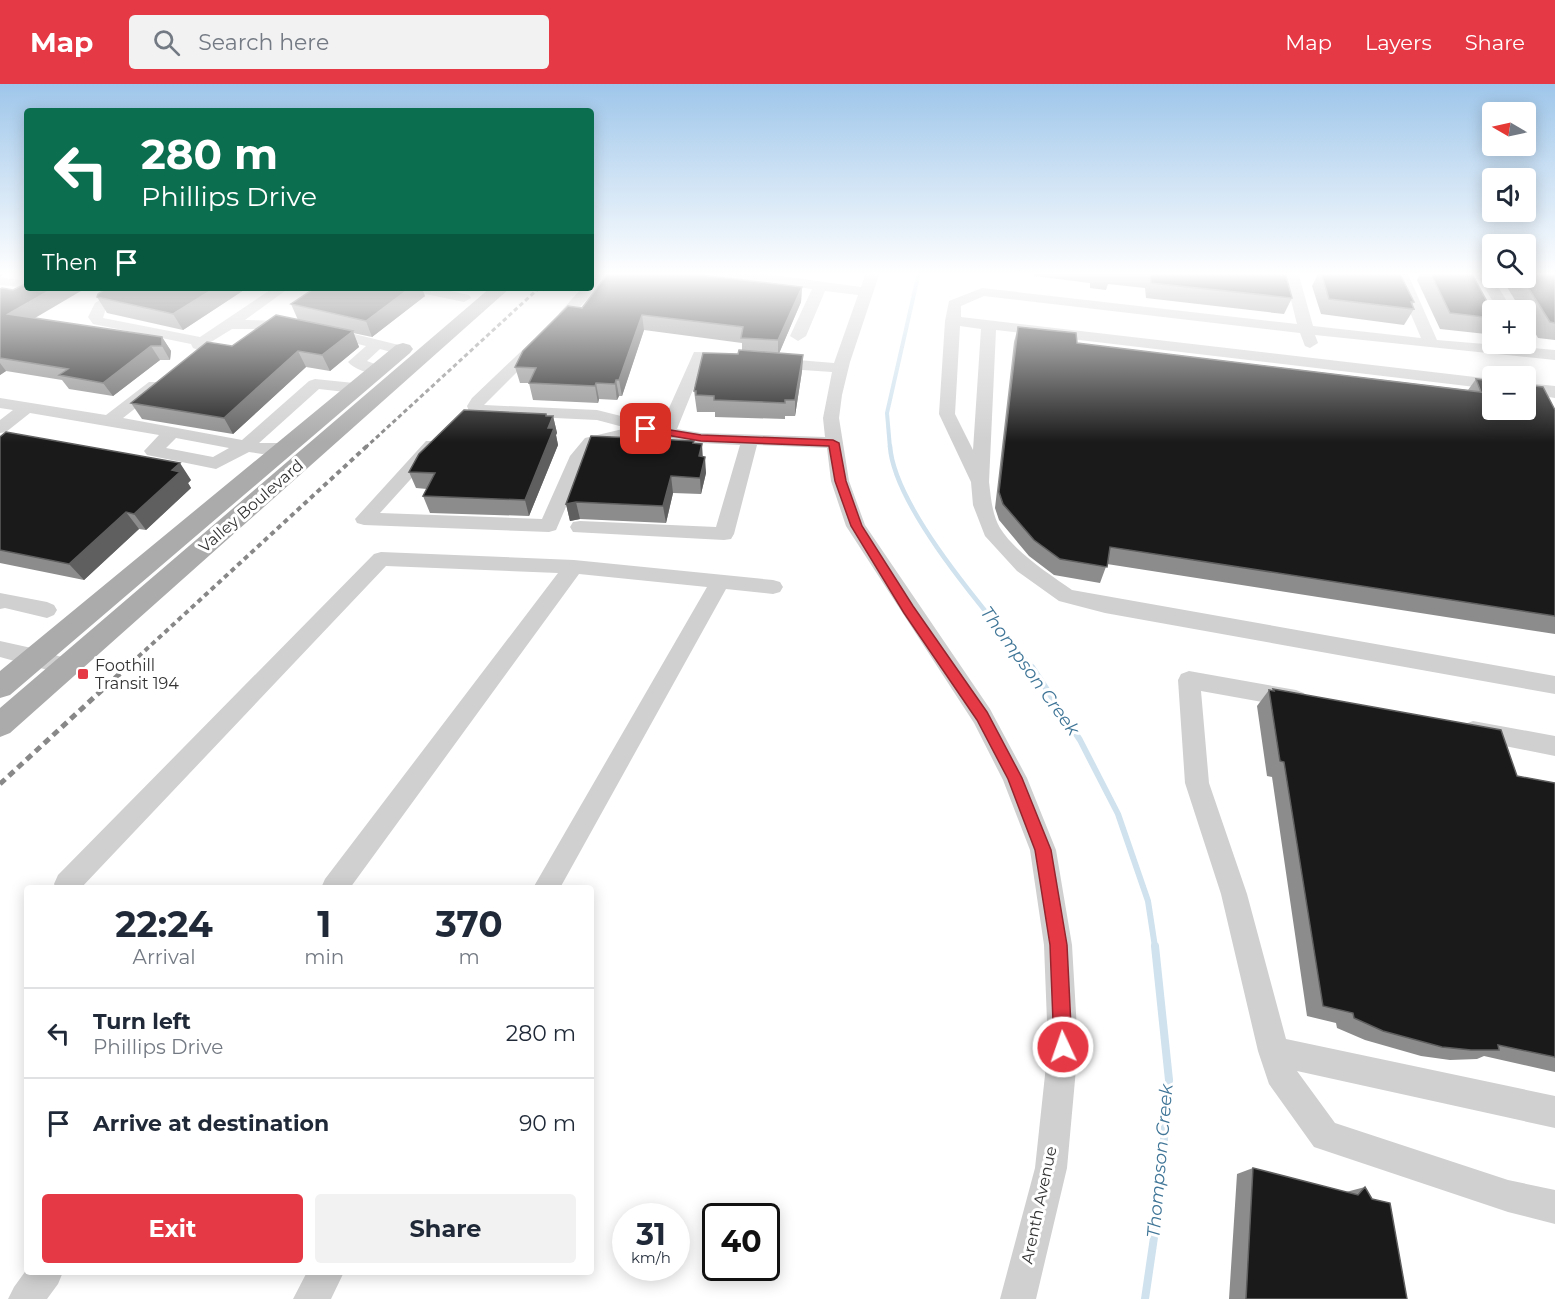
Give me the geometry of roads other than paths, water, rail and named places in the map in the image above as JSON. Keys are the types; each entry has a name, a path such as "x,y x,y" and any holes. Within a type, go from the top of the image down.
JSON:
{"main road":[{"name":"Valley Boulevard","path":"0,687 402,350 423,329"},
{"name":"Valley Boulevard","path":"0,725 454,329"},
{"path":"233,522 282,463 288,453 285,447"}],"street":[{"path":"132,329 200,344 223,329"},
{"path":"309,329 402,350"},
{"path":"798,336 801,329"},
{"name":"Arenth Avenue","path":"854,329 841,368 831,418 840,481 856,526 982,716 1015,778 1043,850 1058,945 1063,1047 1051,1168 1017,1299"},
{"path":"952,329 947,414 980,482"},
{"path":"989,329 980,482 982,505 992,531 1024,566 1066,596 1105,605 1555,685"},
{"path":"1022,329 1482,383"},
{"path":"1296,329 1431,344 1482,346"},
{"path":"1424,329 1431,344"},
{"path":"1306,330 1315,362"},
{"path":"548,333 478,401 475,406 476,410 597,416 618,419 646,429 701,438 833,443"},
{"path":"377,344 356,362 377,370"},
{"path":"1536,350 1555,355"},
{"path":"668,433 699,355 841,368"},
{"path":"109,421 164,378"},
{"path":"173,432 153,451 216,463 246,446 315,384 354,388"},
{"path":"1536,389 1555,393"},
{"path":"0,403 262,449 285,447"},
{"path":"4,433 27,407"},
{"path":"439,437 364,519 549,526 579,456 585,448 600,440 646,429"},
{"path":"580,527 724,534 750,440"},
{"path":"67,884 381,558 574,567 773,587"},
{"path":"336,885 574,567"},
{"path":"548,885 720,582"},
{"path":"0,602 2,600 47,610"},
{"path":"0,649 66,667"},
{"path":"1315,703 1189,680 1197,783 1234,894 1280,1073 1325,1136 1508,1196 1555,1207"},
{"path":"1452,728 1555,746"},
{"path":"1274,1051 1555,1112"},
{"path":"26,1299 44,1275"},
{"path":"311,1299 325,1275"}],"waterway":[{"name":"Thompson Creek","path":"890,448 887,413 906,329"},
{"name":"Thompson Creek","path":"890,446 896,472 908,500 926,531 971,593 1033,669"},
{"name":"Thompson Creek","path":"1032,667 1080,740 1118,814 1148,901 1155,947"},
{"name":"Thompson Creek","path":"1145,1299 1158,1210 1169,1080 1155,946"}],"railway":[{"path":"365,448 495,329"},
{"path":"125,669 367,446"},
{"path":"0,784 127,667"}],"place":[{"name":"Foothill Transit 194","path":"83,674"}]}
